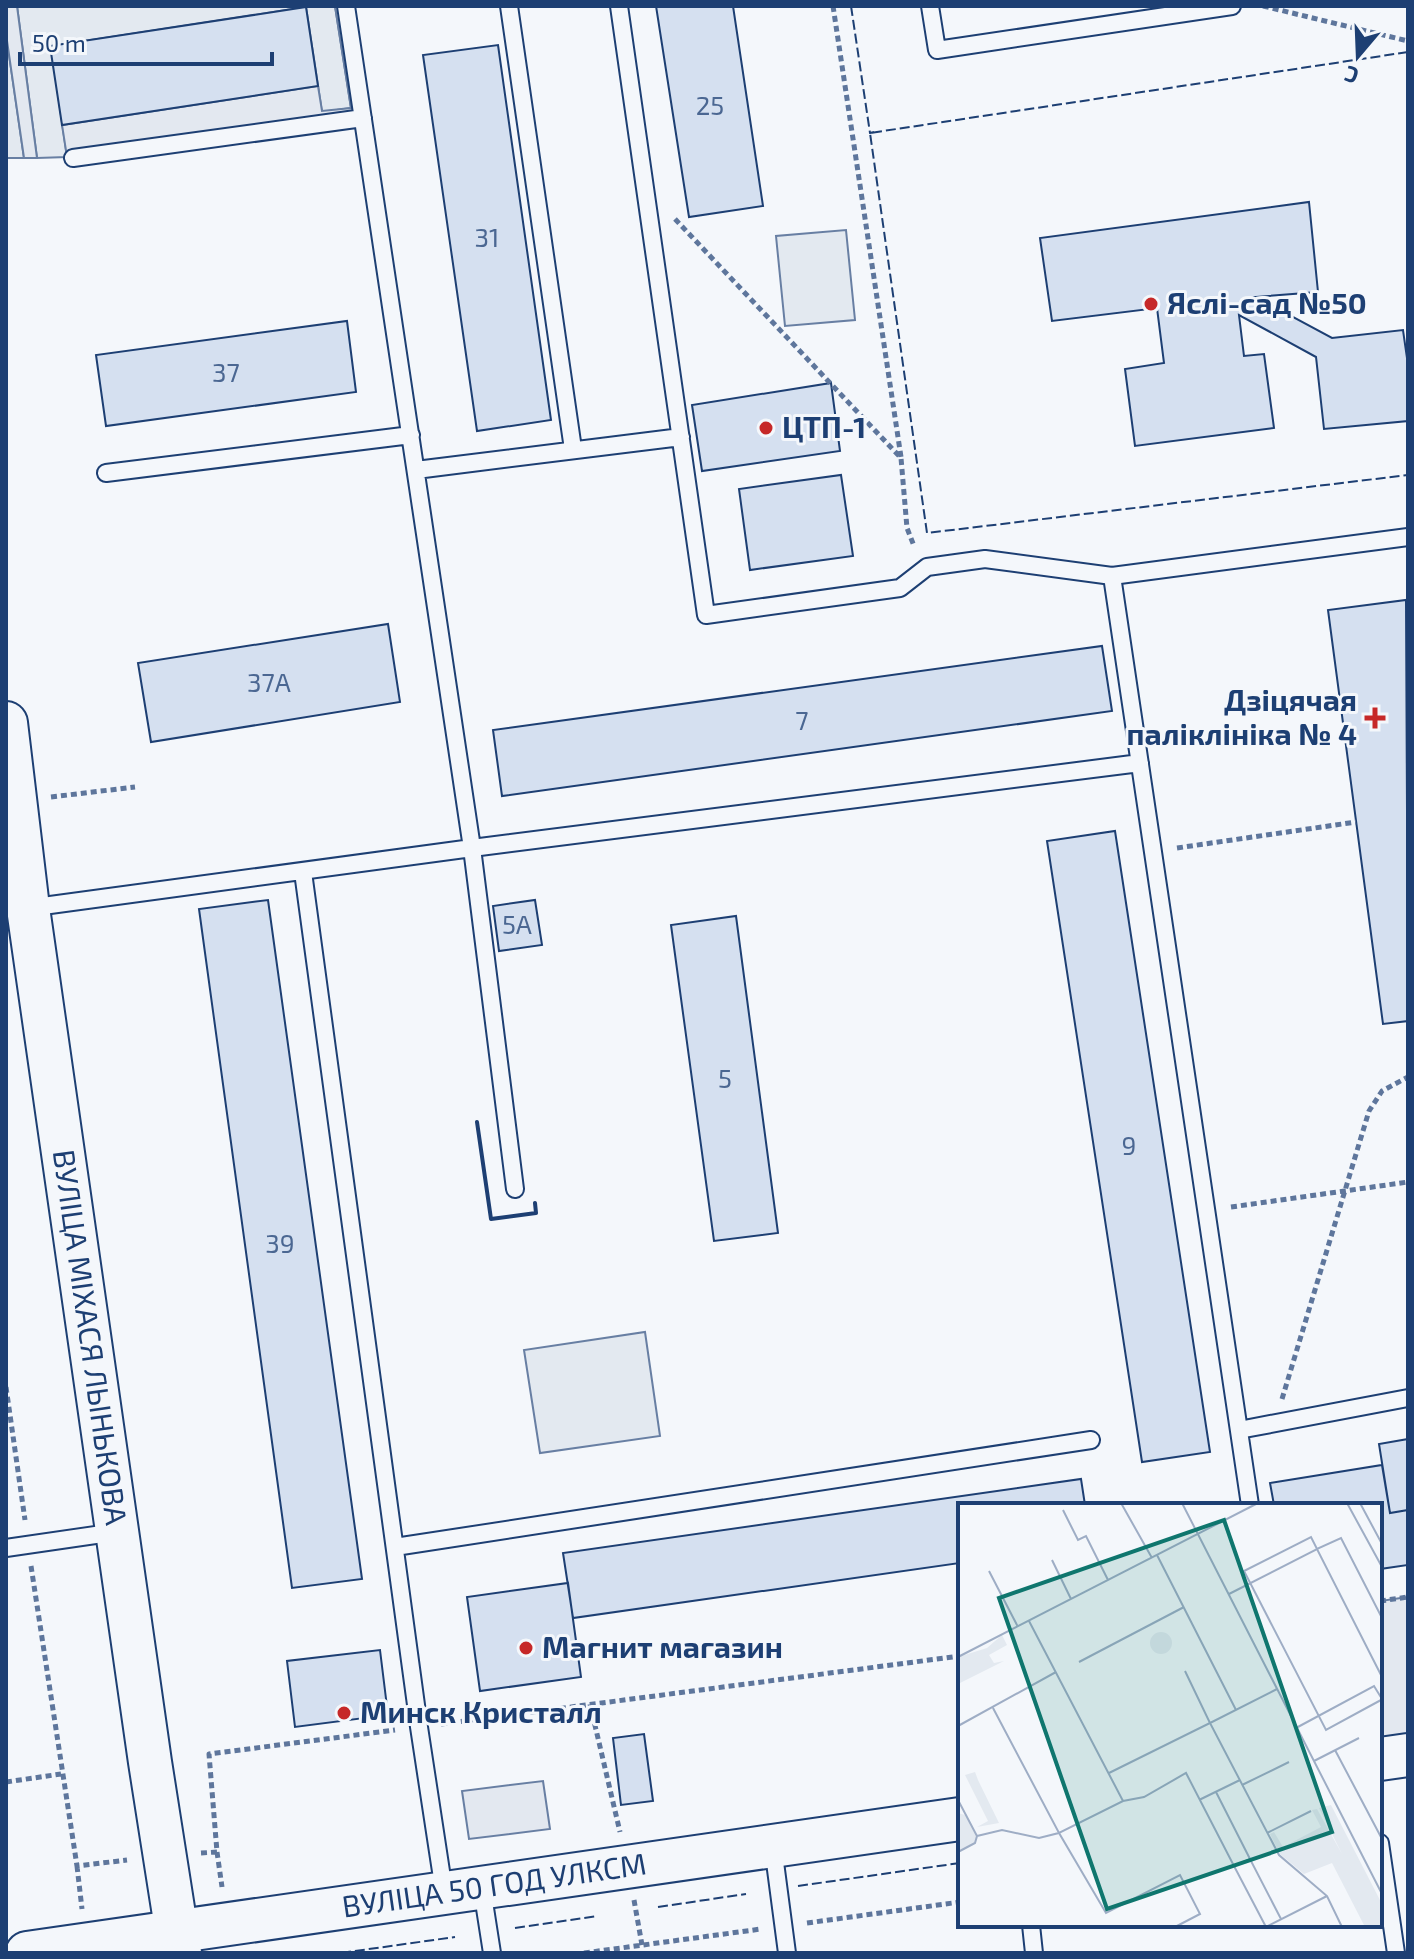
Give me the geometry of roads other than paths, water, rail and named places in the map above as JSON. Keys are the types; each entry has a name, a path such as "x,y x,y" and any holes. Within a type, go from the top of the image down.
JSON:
{"street":[{"name":"ВУЛІЦА МІХАСЯ ЛЫНЬКОВА","path":"6,723 28,908 178,1942"},
{"path":"1382,1759 1408,1755"},
{"name":"ВУЛІЦА 50 ГОД УЛКСМ","path":"27,1953 178,1942 463,1890 958,1819"}],"lane":[{"path":"346,6 472,848 515,1189"},
{"path":"510,6 573,449"},
{"path":"619,6 706,615 900,588 927,567 985,559 1112,576 1408,537"},
{"path":"930,6 937,50 1232,6"},
{"path":"73,158 363,118"},
{"path":"106,473 411,435"},
{"path":"416,470 681,437"},
{"path":"1112,576 1250,1503"},
{"path":"28,908 1140,763"},
{"path":"303,872 419,1727 463,1890 492,1953"},
{"path":"1239,1430 1408,1398"},
{"path":"395,1547 1091,1440"},
{"path":"6,1548 118,1532"},
{"path":"772,1845 787,1953"},
{"path":"1382,1857 1396,1953"},
{"path":"1031,1927 1034,1953"}],"place":[{"name":"Яслі-сад №50","path":"1151,304"},
{"name":"ЦТП-1","path":"766,428"},
{"name":"Дзіцячая паліклініка № 4","path":"1375,718"},
{"name":"Магнит магазин","path":"526,1648"},
{"name":"Минск Кристалл","path":"344,1713"}]}
